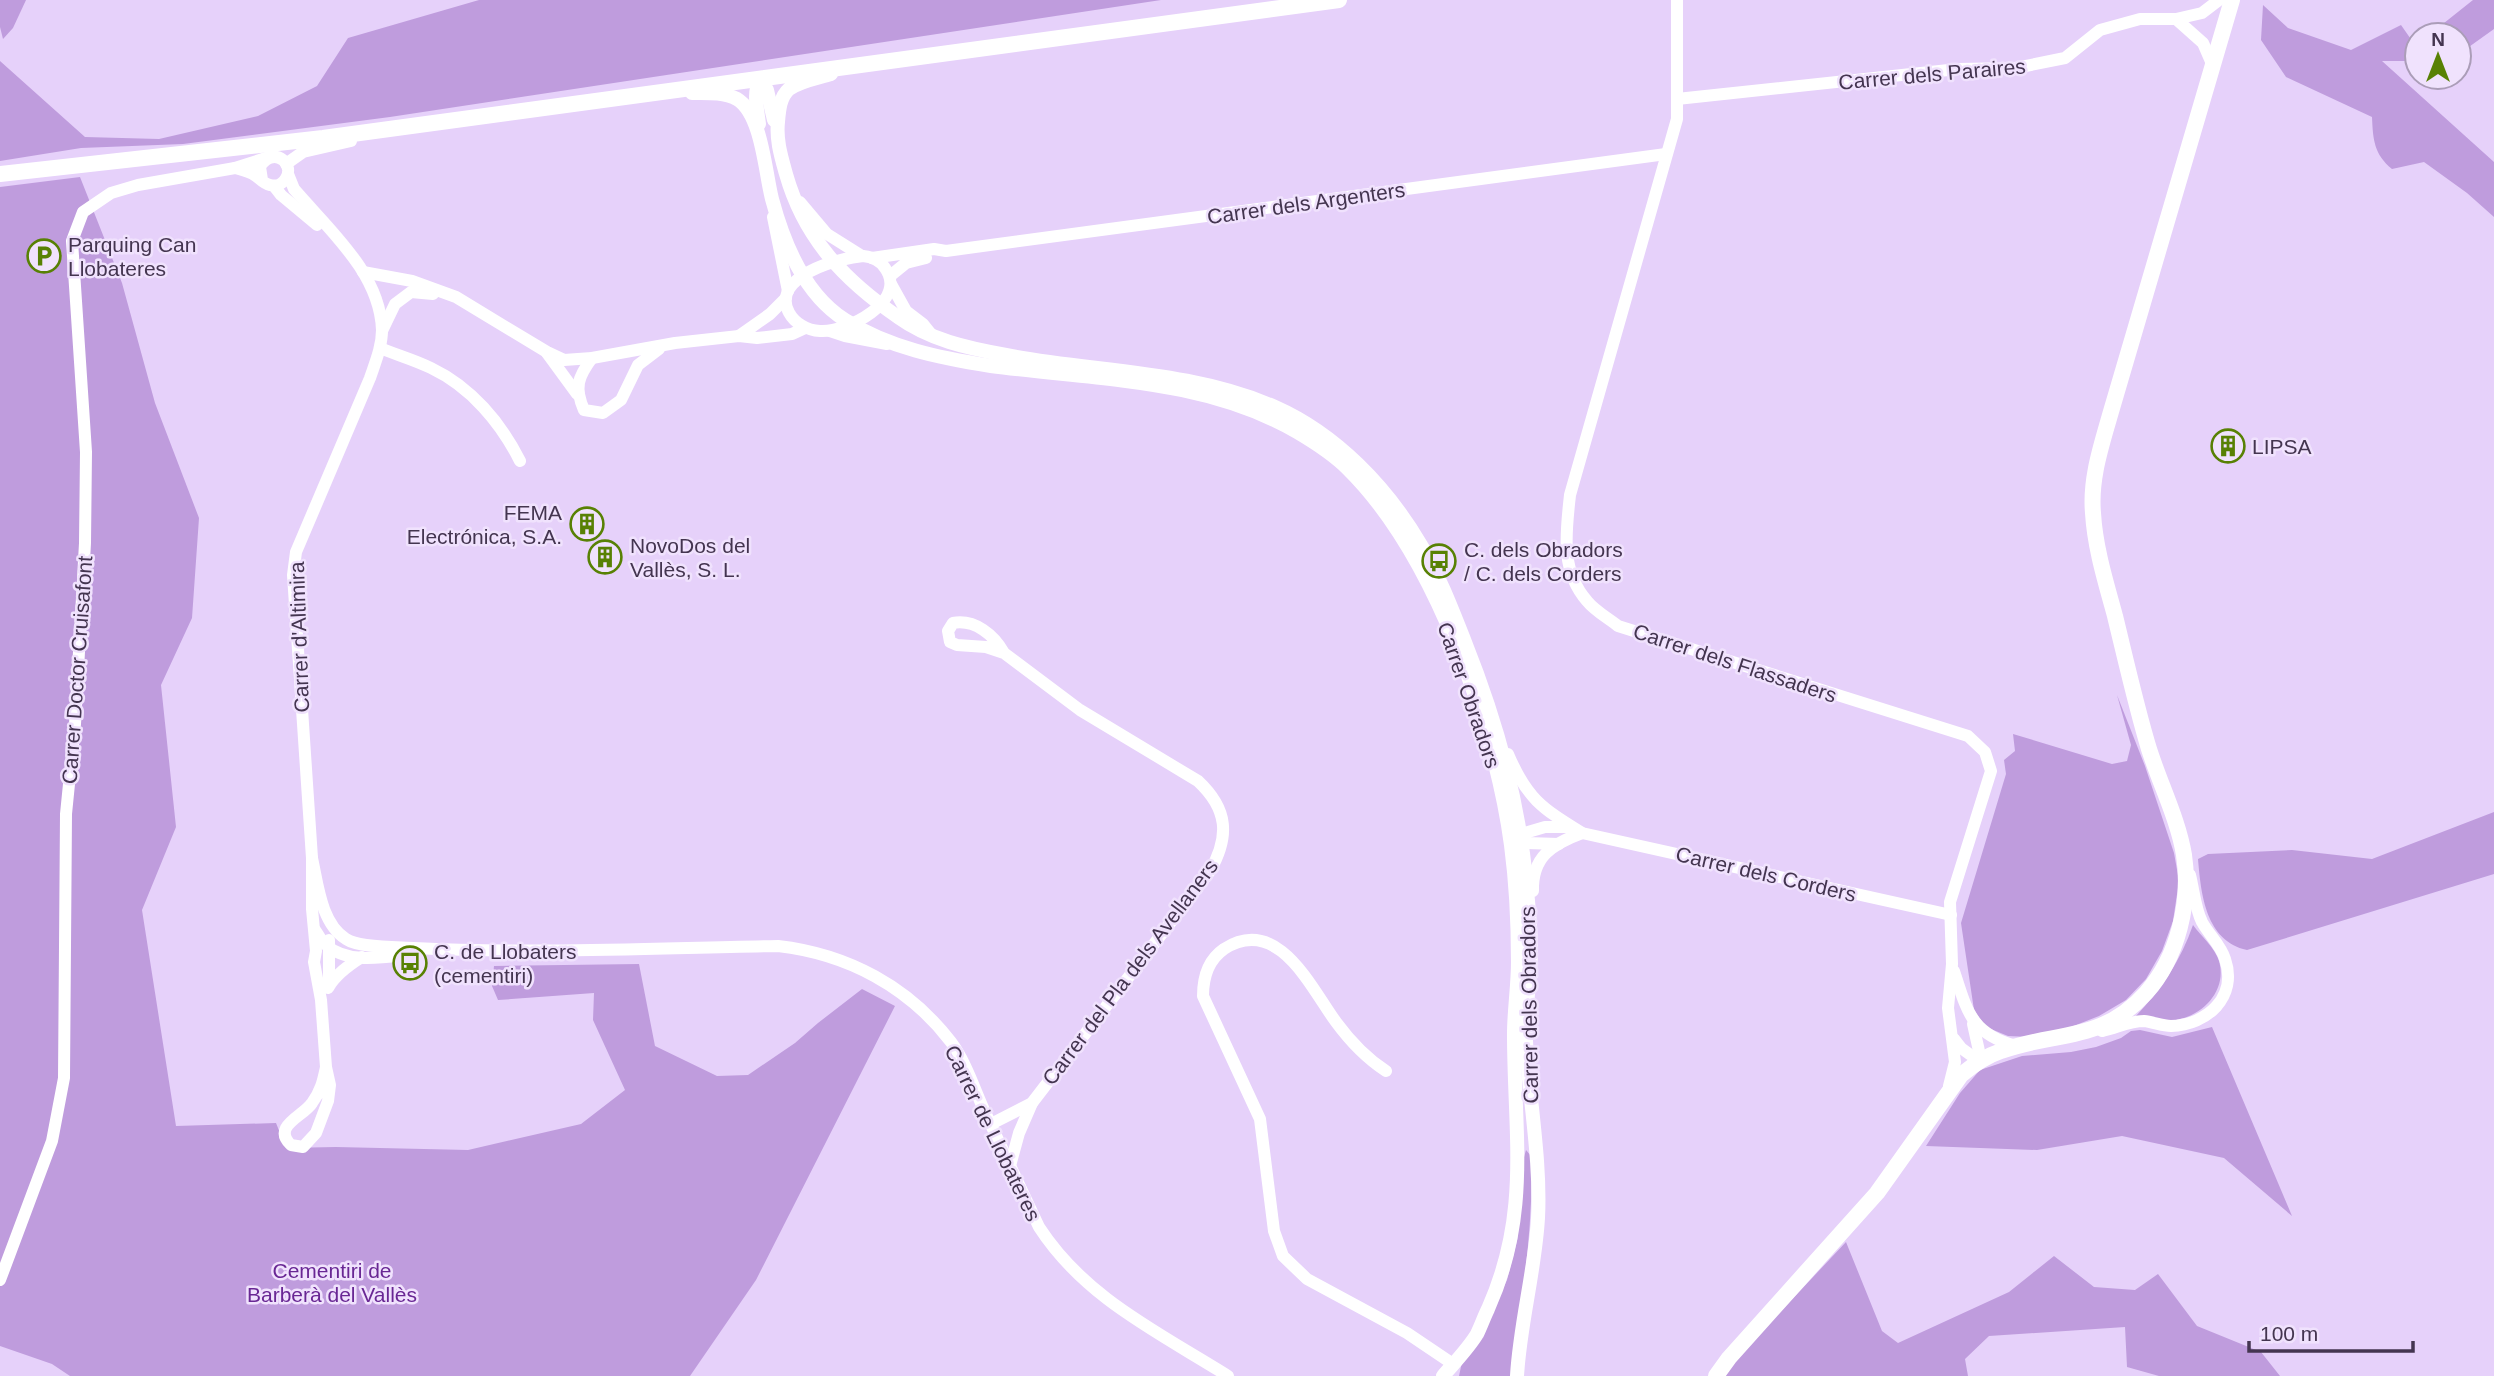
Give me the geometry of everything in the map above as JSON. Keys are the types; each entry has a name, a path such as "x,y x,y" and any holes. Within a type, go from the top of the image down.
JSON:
{"main road":[{"path":"0,174 286,143 1339,0"},
{"path":"1716,1376 1729,1358 1877,1193 1961,1075 1979,1061 2016,1046 2081,1034 2130,1008 2146,993 2166,963 2180,927 2186,876 2184,855 2149,748 2101,561 2092,502 2093,479 2232,0"}],"street":[{"name":"Carrer dels Flassaders","path":"1670,0 1677,46"},
{"name":"Carrer dels Flassaders","path":"1677,0 1677,119 1570,495 1564,542 1571,577 1588,603 1618,626 1968,736 1985,752 1991,771 1950,902 1952,964 1948,1008 1955,1062 1948,1090"},
{"name":"Carrer dels Paraires","path":"1677,99 1958,69 2016,68 2065,58 2100,30 2140,19 2176,19 2202,13 2219,0"},
{"path":"2176,19 2203,43 2213,66"},
{"name":"Carrer dels Obradors","path":"777,135 781,102 788,90 857,65"},
{"name":"Carrer dels Obradors","path":"760,78 768,90 791,192 805,223 834,262 881,305 932,337 1047,368"},
{"name":"Carrer dels Obradors","path":"760,78 755,97 760,137 773,203 786,239 803,276 824,303 852,324 892,343 956,361 1178,379 1227,389 1278,408 1330,441 1357,463 1391,500 1422,545 1446,596 1499,735 1511,779 1521,838 1531,951 1520,1035 1539,1195 1537,1235 1517,1376"},
{"name":"Carrer dels Obradors","path":"660,92 716,94 737,99 749,112 760,137"},
{"path":"235,169 249,172 268,183 283,183 287,169 303,152 419,125"},
{"name":"Carrer dels Argenters","path":"803,276 834,262 867,257 934,249 946,251 1666,154"},
{"path":"268,183 260,167 269,157 279,158 287,169"},
{"name":"Carrer Doctor Cruisafont","path":"0,1280 52,1141 64,1078 66,814 84,598 86,452 72,241 83,212 111,193 138,185 235,169 269,157"},
{"name":"Carrer d'Altimira","path":"287,169 294,189 363,272 375,295 382,331 380,348 370,378 296,552 293,602 312,858 312,909 315,929 334,947"},
{"name":"Carrer d'Altimira","path":"268,183 345,248"},
{"name":"Carrer dels Obradors","path":"791,192 827,234 883,265 906,311 923,324 932,337"},
{"name":"Carrer dels Obradors","path":"773,203 773,223 787,294 786,307 792,319 805,328"},
{"name":"Carrer dels Argenters","path":"891,280 906,263 935,257 946,251"},
{"path":"363,272 456,297 564,360 592,358 668,344 739,336 757,338 792,334 805,328 830,331 865,341 892,343"},
{"path":"739,336 770,314 803,276"},
{"path":"830,331 852,324 881,305 889,293 891,280"},
{"path":"375,295 385,286 411,286"},
{"path":"382,331 395,304 411,286"},
{"path":"547,352 577,394 584,410 603,413 621,400 638,365 651,353 668,344"},
{"path":"380,348 433,369 475,398 507,435 520,461"},
{"path":"577,394 581,373 592,358"},
{"name":"Carrer Obradors","path":"1047,368 1197,393 1252,409 1344,464 1369,491 1405,538 1452,638 1470,684 1493,758 1510,843 1520,1035 1518,1186 1513,1236 1498,1286 1476,1334 1443,1376"},
{"name":"Carrer dels Obradors","path":"1144,385 1178,379"},
{"name":"Carrer dels Obradors","path":"1178,379 1181,384 1197,387 1197,393"},
{"path":"1224,400 1235,397 1250,402 1257,400"},
{"name":"Carrer dels Obradors","path":"1257,400 1260,406 1275,414 1281,424 1298,426 1320,440 1330,441"},
{"name":"Carrer dels Obradors","path":"1343,451 1346,460 1389,505 1446,611 1472,674 1480,681"},
{"name":"Carrer del Pla dels Avellaners","path":"991,1124 1032,1103 1210,871 1223,843 1224,828 1210,792 1198,781 1080,710 1004,653"},
{"name":"Carrer dels Corders","path":"1499,735 1518,778 1537,803 1577,830"},
{"path":"1493,758 1502,768 1513,826 1521,838 1526,843 1559,844"},
{"name":"Carrer dels Corders","path":"1521,838 1528,832 1545,827 1577,830 1951,915"},
{"path":"1530,922 1532,875 1544,853 1577,830"},
{"path":"1517,949 1522,933 1516,847 1521,838"},
{"path":"2081,1034 2147,1021 2168,1026 2184,1025 2211,1014 2222,1001 2228,975 2227,962 2201,919 2184,855"},
{"name":"Carrer d'Altimira","path":"312,858 320,894 333,930 334,947 329,985"},
{"name":"Carrer d'Altimira","path":"320,894 320,913 334,947"},
{"path":"1386,1072 1367,1058 1347,1036 1295,962 1273,946 1247,940 1218,953 1208,965 1203,982 1203,996 1260,1119 1274,1231 1283,1256 1307,1279 1407,1333 1453,1364"},
{"name":"Carrer de Llobateres","path":"334,947 440,949 778,946 803,948 869,971 927,1014 957,1051 1039,1227 1049,1243 1086,1283 1114,1305 1228,1376"},
{"name":"Carrer d'Altimira","path":"310,1140 316,1133 328,1101 330,1086 314,962 334,947"},
{"name":"Carrer de Llobateres","path":"334,947 362,957 410,955 440,949"},
{"name":"Carrer d'Altimira","path":"321,1000 329,985 348,966 362,957"},
{"name":"Carrer dels Flassaders","path":"1952,964 1977,1034 1979,1061"},
{"path":"1972,1021 1984,1033 2002,1043 2016,1046"},
{"path":"1954,1040 1979,1061"},
{"name":"Carrer d'Altimira","path":"288,1124 310,1107 322,1088 326,1067"},
{"path":"1010,1166 1023,1121 1032,1103"},
{"path":"296,1122 305,1126 309,1132 310,1140 303,1147 291,1145 285,1137 288,1124 296,1122"}],"green space":[{"path":"0,0 26,0 13,28 3,39 0,27"},
{"path":"479,0 1161,0 390,117 183,144 81,148 0,161 0,61 85,137 159,139 258,116 317,86 348,38"},
{"path":"2473,0 2494,0 2494,29 2473,44 2473,21 2447,21"},
{"path":"2263,5 2288,28 2351,50 2401,25 2403,61 2382,61 2403,80 2403,91 2415,91 2494,162 2494,217 2467,193 2424,162 2392,169 2381,158 2376,146 2372,117 2286,77 2261,40"},
{"name":"Cementiri de Barberà del Vallès","path":"80,177 122,283 155,403 199,518 192,618 161,685 176,827 142,910 176,1126 276,1123 286,1148 468,1150 581,1124 625,1090 593,1020 594,993 498,1000 492,986 494,966 639,964 655,1046 717,1076 748,1075 795,1043 862,989 895,1006 756,1280 690,1376 70,1376 52,1364 0,1346 0,187"},
{"path":"2117,695 2145,766 2174,853 2179,881 2173,921 2162,951 2146,979 2126,1000 2099,1016 2066,1029 2030,1037 2008,1036 1986,1027 1974,1010 1961,923 2006,774 2004,760 2015,751 2013,734 2112,764 2127,761 2131,745"},
{"path":"2494,812 2494,874 2247,950 2222,937 2208,915 2198,859 2208,854 2292,850 2372,859"},
{"path":"2193,925 2219,961 2220,981 2212,998 2198,1011 2180,1019 2136,1016 2170,973"},
{"path":"2212,1027 2292,1216 2224,1158 2122,1136 2037,1150 1926,1146 1960,1093 1980,1070 2022,1056 2096,1047 2121,1038 2131,1031 2140,1030 2172,1037"},
{"path":"1526,1150 1531,1156 1531,1212 1511,1376 1459,1376 1462,1362 1483,1332 1507,1280 1517,1241"},
{"path":"1846,1242 1882,1331 1898,1343 2009,1292 2054,1256 2094,1287 2135,1290 2158,1274 2197,1326 2261,1352 2280,1376 2159,1376 2127,1367 2125,1327 1989,1336 1965,1359 1968,1376 1724,1376 1732,1363"}],"place":[{"name":"Parquing Can Llobateres","path":"44,256"},
{"name":"LIPSA","path":"2228,446"},
{"name":"FEMA Electrónica, S.A.","path":"587,524"},
{"name":"NovoDos del Vallès, S. L.","path":"605,557"},
{"name":"C. dels Obradors / C. dels Corders","path":"1439,561"},
{"name":"C. de Llobaters (cementiri)","path":"410,963"}]}
